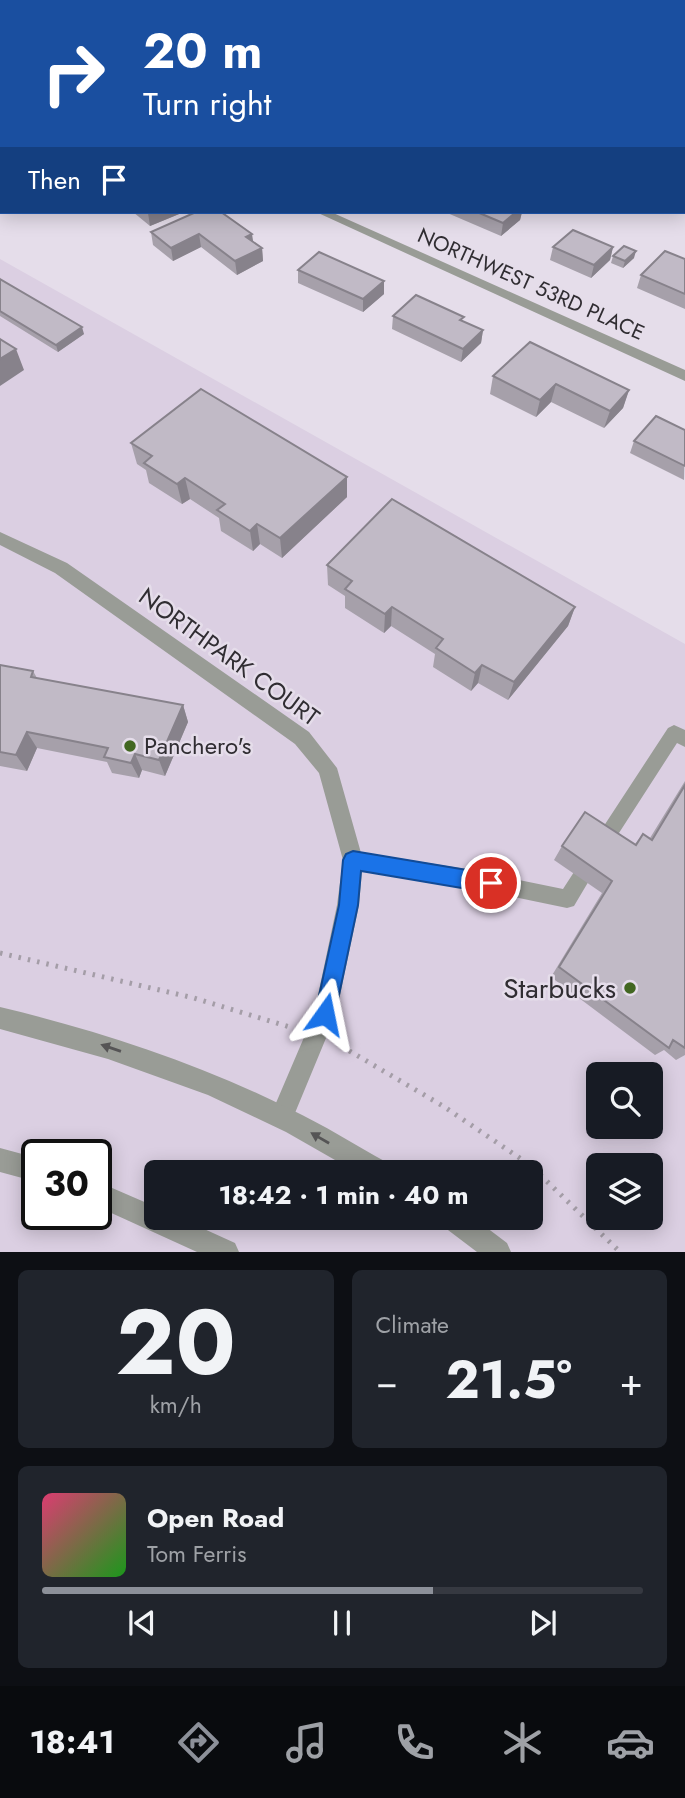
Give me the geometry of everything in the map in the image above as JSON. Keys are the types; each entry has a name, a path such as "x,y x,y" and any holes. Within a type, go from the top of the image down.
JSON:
{"street":[{"name":"NORTHWEST 53RD PLACE","path":"326,214 685,376"},
{"name":"NORTHPARK COURT","path":"0,538 61,568 302,738 327,768 353,860 348,905 325,1014 282,1117"},
{"path":"0,1018 67,1034 181,1072 282,1117 358,1160"},
{"path":"0,1160 21,1166"},
{"path":"112,1200 226,1252"},
{"path":"469,1230 498,1252"}],"lane":[{"path":"602,844 674,733 685,739"},
{"path":"353,860 466,878 567,899 581,879"}],"shaded area":[{"path":"0,259 685,644 685,1252 0,1252"}],"building":[{"path":"192,214 224,214 252,234 246,237 262,248 235,261 199,234 171,248 151,232"},
{"path":"482,214 514,214 503,223"},
{"path":"573,230 613,247 594,265 553,247"},
{"path":"624,246 636,251 625,261 613,256"},
{"path":"665,251 685,259 685,294 641,275"},
{"path":"319,252 384,281 363,299 298,270"},
{"path":"0,279 82,327 56,345 0,311"},
{"path":"416,295 464,317 460,320 483,330 463,349 393,316"},
{"path":"0,339 16,349 0,359"},
{"path":"530,342 629,390 610,411 556,384 540,400 493,376"},
{"path":"201,389 347,477 280,538 257,524 250,531 217,510 225,504 185,478 177,484 144,463 152,456 131,443"},
{"path":"656,416 685,430 685,466 634,441"},
{"path":"392,499 575,607 514,682 482,665 475,673 436,648 443,639 392,607 385,614 345,589 352,581 327,565"},
{"path":"0,665 33,671 31,677 183,705 159,760 135,754 131,763 104,757 108,748 27,732 16,755 0,752"},
{"path":"685,785 685,1048 673,1040 669,1048 559,967 612,881 562,846 585,812 636,845 643,834 652,840"}],"place":[{"name":"Panchero's","path":"130,746"},
{"name":"Starbucks","path":"630,988"}],"route":[{"path":"325,1014 348,905 353,860 491,883"}]}
